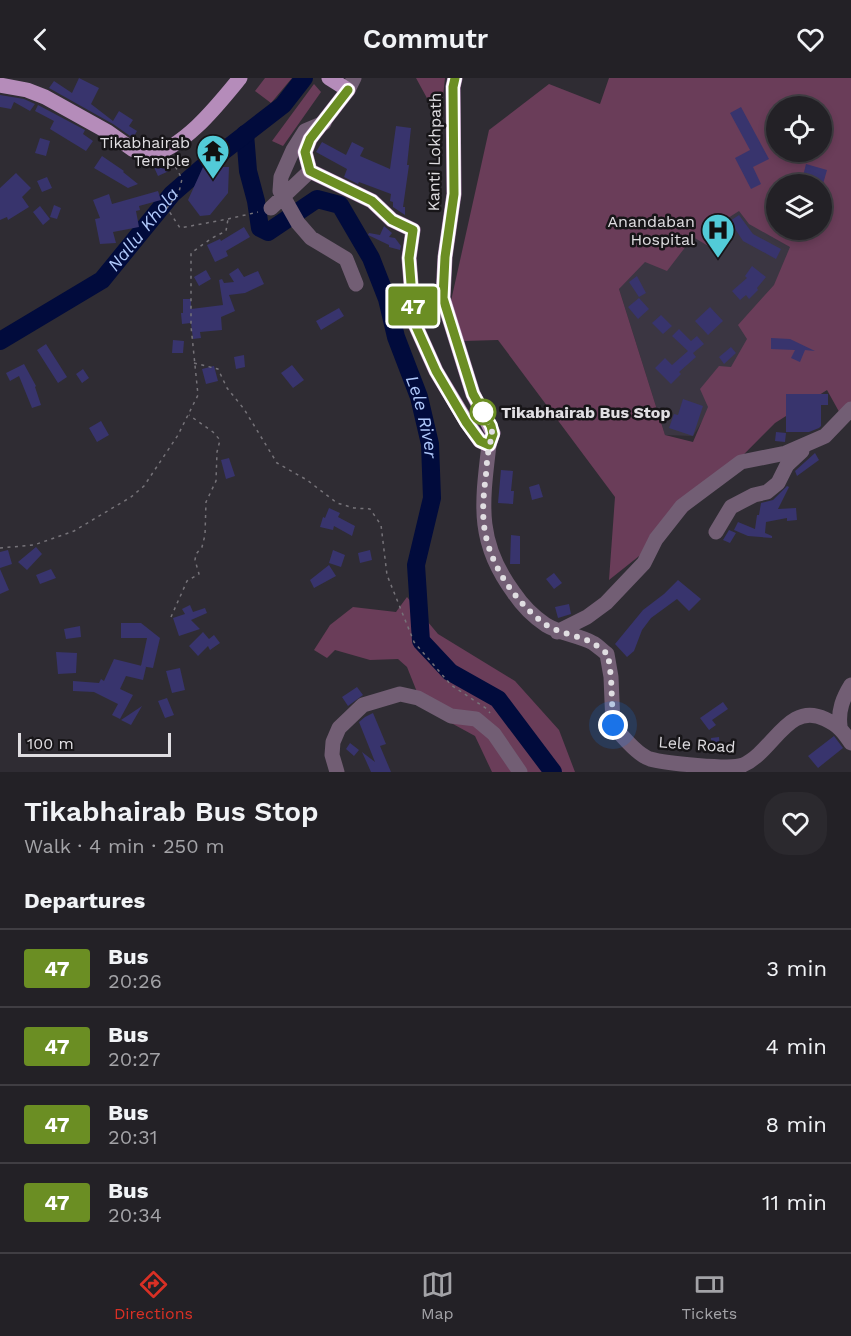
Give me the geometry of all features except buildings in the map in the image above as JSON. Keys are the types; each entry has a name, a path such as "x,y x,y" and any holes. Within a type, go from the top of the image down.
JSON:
{"main road":[{"path":"2,83 45,97 140,153 149,156 166,149 187,134 216,106 240,78"},
{"path":"310,171 305,152 310,139 351,84 329,78"},
{"name":"Kanti Lokhpath","path":"310,171 372,201 392,220 413,230 409,258 414,322 436,371 466,422 480,441 489,445 493,434 491,426 473,394 443,298 445,257 454,194 453,87 455,78"}],"street":[{"path":"324,123 305,131 293,150 281,177 280,191 298,224 311,238 346,259 356,284"},
{"path":"270,208 310,171"},
{"path":"557,632 587,617 606,603 644,563 656,539 682,506 741,462 786,453 825,436 851,409"},
{"path":"716,532 731,507 754,495 767,492 778,483 787,465 813,441"},
{"name":"Lele Road","path":"489,445 483,493 484,525 488,547 506,582 518,599 543,623 557,632 591,642 608,654 613,725 622,736 649,759 733,769 764,752 790,721 802,715 817,715 840,726"},
{"path":"851,684 844,694 838,715 840,726 851,743"},
{"path":"337,772 332,755 333,742 339,728 363,705 400,694 418,698 450,716 476,719 494,734 520,772"}],"path":[{"path":"166,149 182,179 179,192 167,208 180,228 270,208"},
{"path":"0,548 34,545 74,531 131,497 144,486 178,435 198,395 194,363 191,253 226,231 228,219"},
{"path":"194,363 218,369 227,388 244,409 277,463 307,480 337,503 354,508 370,509 381,525 387,575 414,642 451,685 487,709 494,718"},
{"path":"171,617 188,581 199,574 195,560 205,535 206,502 216,481 220,440 213,432 188,415"}],"shaded area":[{"path":"265,78 292,78 271,103 255,91"},
{"path":"416,78 445,78 443,97 434,111"},
{"path":"609,78 851,78 851,407 842,417 827,390 775,423 658,541 609,580 615,497 498,340 462,341 451,301 489,130 549,84 600,104","holes":["766,174 832,174 832,240 778,240 790,247 774,285 738,325 747,339 731,367 719,366 700,389 708,407 693,442 665,435 619,289 645,262 667,271 693,237 710,247 730,221 728,218 739,211 749,224 766,234"]},
{"path":"314,84 321,92 283,146 272,141"},
{"name":"Anandaban Hospital","path":"734,97 766,138 766,162 822,162 822,174 766,174 766,240 810,240 755,336 693,436 665,435 619,289"},
{"path":"407,597 438,634 515,681 559,730 575,772 492,772 475,736 431,712 419,697 407,667 398,659 370,660 335,650 327,658 314,650 330,625 353,607 396,612"}],"waterway":[{"name":"Nallu Khola","path":"0,341 102,280 172,194 283,105 304,78"},
{"name":"Lele River","path":"245,134 248,171 260,228 268,232 317,199 340,205 371,258 387,299 396,337 419,397 430,444 432,498 416,565 421,641 450,672 498,699 553,772"}],"bus line":[{"name":"47","path":"348,90 310,139 305,152 310,171 372,201 392,220 413,230 409,258 414,322 436,371 466,422 480,441 489,445 493,434 491,426 473,394 443,298 445,257 454,194 453,87 455,78"}],"place":[{"name":"Tikabhairab Temple","path":"213,180"},
{"name":"Anandaban Hospital","path":"718,259"},
{"name":"Tikabhairab Bus Stop","path":"483,412"}],"route":[{"path":"483,412 493,434 489,445 483,493 484,525 488,547 506,582 531,613 557,632 591,642 608,654 613,725"}]}
